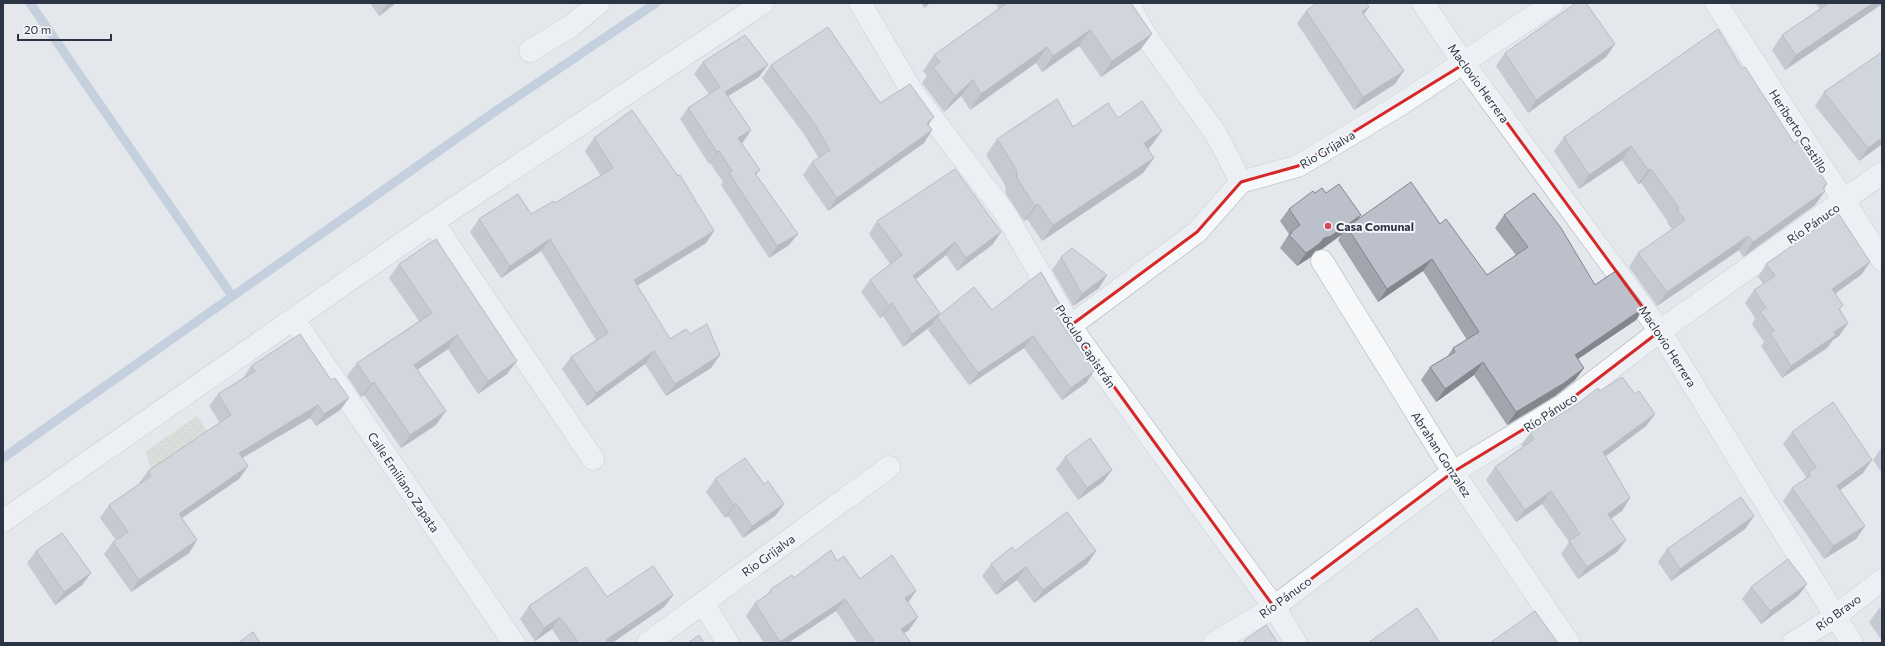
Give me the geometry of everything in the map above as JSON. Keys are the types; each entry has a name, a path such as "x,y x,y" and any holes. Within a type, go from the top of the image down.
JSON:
{"street":[{"path":"530,52 571,26 599,3"},
{"path":"3,521 433,222 763,3"},
{"name":"Próculo Capistrán","path":"860,3 913,93 1005,213 1070,326 1274,607 1296,643"},
{"path":"1070,326 1197,232 1242,182 1216,134 1146,36 1128,3"},
{"name":"Maclovio Herrera","path":"1423,3 1464,64 1660,331 1834,617 1852,643"},
{"name":"Rio Grijalva","path":"1242,182 1298,166 1464,64 1553,3"},
{"name":"Heriberto Castillo","path":"1716,3 1882,260"},
{"name":"Río Pánuco","path":"1214,643 1274,607 1453,472 1562,406 1660,331 1882,173"},
{"path":"433,222 593,459"},
{"name":"Abrahan Gonzalez","path":"1322,261 1453,472 1569,643"},
{"name":"Calle Emiliano Zapata","path":"294,320 514,643"},
{"name":"Rio Grijalva","path":"648,643 889,467"},
{"name":"Río Bravo","path":"1793,643 1834,617 1882,580"},
{"path":"703,603 728,643"}],"highlighted area":[{"path":"1464,64 1660,331 1562,406 1453,472 1274,607 1070,326 1197,232 1241,182 1298,166"}],"green space":[{"path":"197,416 210,436 151,470 146,451"}],"building":[{"path":"1007,3 1131,3 1152,34 1112,61 1090,30 1053,56 1047,47 981,94 973,80 955,96 933,67 940,62 934,55"},
{"path":"1317,3 1366,3 1369,7 1362,12 1404,71 1363,97 1306,11"},
{"path":"1576,3 1586,3 1615,44 1536,100 1505,53"},
{"path":"1829,3 1873,3 1796,55 1782,35"},
{"path":"828,27 880,103 910,84 934,117 927,123 932,130 837,198 812,162 830,150 812,120 771,65"},
{"path":"1718,29 1742,69 1745,67 1794,143 1799,140 1827,184 1823,187 1825,191 1753,242 1748,236 1667,292 1638,253 1685,220 1677,209 1679,208 1651,169 1648,170 1631,146 1589,175 1564,137"},
{"path":"745,35 768,65 725,92 751,130 738,138 760,170 755,173 798,234 777,246 729,173 732,171 719,151 717,152 688,108 720,87 703,62"},
{"path":"1882,52 1882,138 1868,148 1824,92"},
{"path":"1057,99 1073,127 1108,103 1118,118 1142,101 1162,131 1144,143 1154,158 1053,225 1038,204 1035,206 1017,178 1016,169 997,139"},
{"path":"632,110 678,176 680,175 714,231 634,280 670,339 686,329 690,334 707,324 720,355 675,384 654,351 596,393 571,357 608,333 550,239 510,266 479,219 518,194 531,214 554,201 555,203 613,168 594,138"},
{"path":"955,169 1001,232 966,258 955,242 913,276 940,313 912,334 892,303 889,306 870,280 902,255 877,221"},
{"path":"1411,182 1440,224 1446,219 1487,275 1528,247 1504,215 1534,193 1561,228 1595,285 1617,270 1645,307 1575,355 1584,368 1564,383 1516,412 1483,362 1445,389 1430,367 1455,352 1453,348 1479,332 1432,259 1387,289 1347,227"},
{"path":"1339,184 1361,215 1331,236 1324,238 1319,244 1306,253 1289,235 1300,225 1289,209 1313,191 1315,193 1322,188 1326,193"},
{"path":"1838,213 1870,262 1832,289 1843,305 1839,309 1848,323 1834,332 1836,335 1791,366 1770,333 1774,331 1760,311 1766,308 1754,290 1775,276 1766,264"},
{"path":"436,239 517,361 488,381 457,335 414,365 446,411 410,435 374,382 371,384 357,363 432,313 399,264"},
{"path":"1072,248 1107,275 1082,294 1061,257"},
{"path":"1041,272 1062,308 1057,312 1060,316 1057,317 1094,371 1071,388 1033,336 978,373 937,317 974,287 992,310"},
{"path":"300,334 331,380 335,378 349,398 324,414 318,405 239,453 248,466 179,514 197,540 139,580 113,542 128,532 109,505 151,476 148,471 231,415 218,394 255,371 251,366"},
{"path":"1622,377 1635,394 1639,391 1655,414 1603,452 1630,498 1608,514 1626,540 1587,567 1569,541 1580,534 1551,491 1525,510 1495,467 1534,439 1530,433 1577,404 1598,388 1600,391"},
{"path":"1833,402 1872,460 1837,486 1865,526 1833,546 1792,488 1811,475 1808,473 1816,467 1792,432"},
{"path":"1090,438 1112,470 1087,488 1065,457"},
{"path":"745,458 764,484 768,481 784,504 752,526 736,503 734,505 715,479"},
{"path":"1741,497 1754,516 1680,569 1667,549"},
{"path":"1067,512 1096,551 1043,590 1026,567 1004,583 991,564 1012,547 1015,551"},
{"path":"62,533 91,573 64,592 36,551"},
{"path":"831,550 837,561 844,556 860,579 892,555 916,591 905,598 918,617 901,629 911,643 871,643 874,641 845,599 780,642 755,603 771,592 771,589 792,575 794,578"},
{"path":"1788,559 1807,584 1770,611 1751,587"},
{"path":"653,566 673,595 606,640 608,643 579,643 560,617 544,628 529,606 586,567 607,597"},
{"path":"1882,607 1882,616 1878,610"},
{"path":"1417,608 1440,643 1368,643"},
{"path":"1535,611 1558,643 1490,643"},
{"path":"1266,625 1278,643 1246,643 1244,641"},
{"path":"253,632 260,643 238,643"},
{"path":"699,635 704,643 688,643"}],"waterway":[{"path":"30,3 232,296"},
{"path":"3,458 490,115 656,3"}],"place":[{"name":"Casa Comunal","path":"1328,226"}]}
